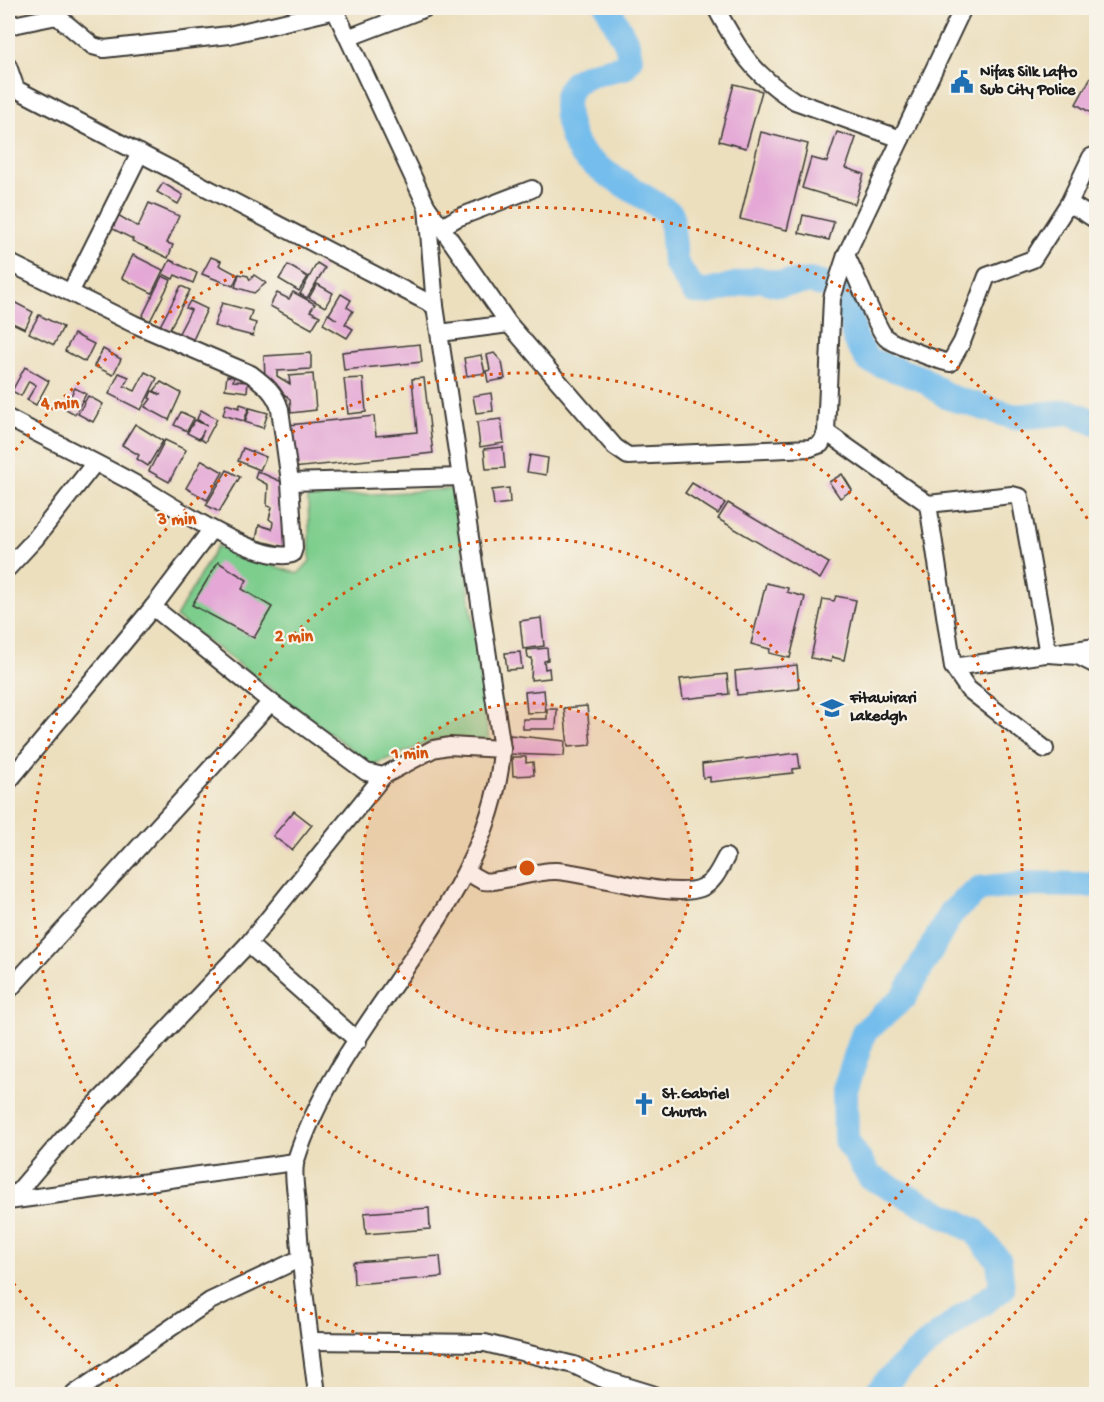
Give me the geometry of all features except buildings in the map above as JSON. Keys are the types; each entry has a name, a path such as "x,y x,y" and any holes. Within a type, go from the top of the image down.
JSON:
{"street":[{"path":"350,37 426,8"},
{"path":"716,8 744,59 782,92 795,101 901,139"},
{"path":"8,26 57,16 93,46 104,49 229,35 335,9 350,37 427,207 509,324 615,447 628,456 810,447 821,444 826,432 832,298 840,271 963,8"},
{"path":"8,66 16,89 435,306"},
{"path":"71,291 140,153"},
{"path":"846,255 862,285 876,324 886,338 936,361 950,363 962,342 987,276 1033,259 1069,203 1090,158 1096,154"},
{"path":"442,227 457,218 532,189"},
{"path":"1069,203 1096,220"},
{"path":"317,1395 300,1259 295,1162 325,1095 357,1041 467,872 495,796 502,749 435,306 427,207"},
{"path":"8,262 134,324 251,374 265,384 277,397 280,409 290,482 294,548 292,554 273,554 211,530 137,485 8,418"},
{"path":"440,333 509,324"},
{"path":"826,432 928,504 1012,495 1020,497 1048,654"},
{"path":"8,568 35,539 94,464"},
{"path":"290,482 462,477"},
{"path":"928,504 952,667 968,689 1045,749"},
{"path":"8,782 153,607 211,530"},
{"path":"153,607 271,702 344,757 366,772 382,776"},
{"path":"952,667 1096,647"},
{"path":"1048,654 1078,656 1096,665"},
{"path":"8,991 271,702"},
{"path":"9,1201 62,1140 248,944 382,776 433,749 448,746 502,749"},
{"path":"467,872 483,881 491,882 519,875 555,871 679,891 701,888 716,876 726,857"},
{"path":"248,944 357,1041"},
{"path":"9,1201 295,1162"},
{"path":"74,1395 210,1301 300,1259"},
{"path":"310,1341 484,1343 574,1365 603,1379 652,1395"}],"green space":[{"path":"455,489 489,741 438,739 372,765 176,617 217,546 298,574 310,561 308,498"}],"waterway":[{"path":"608,8 627,44 630,58 624,67 587,76 571,88 567,97 566,109 569,125 575,143 586,158 616,180 671,214 675,262 694,291 708,292 758,279 778,284 810,281 829,286 840,294 849,310 855,339 868,360 923,379 948,397 1015,417 1070,412 1096,423"},
{"path":"876,1394 919,1351 1002,1289 999,1261 975,1231 870,1177 846,1140 845,1090 864,1032 904,997 952,912 979,889 1023,884 1088,885 1096,882"}],"place":[{"name":"Nifas Silk Lafto Sub City Police","path":"962,82"},
{"name":"Fitawirari Lakedgh","path":"832,708"},
{"name":"St.Gabriel Church","path":"644,1104"}]}
